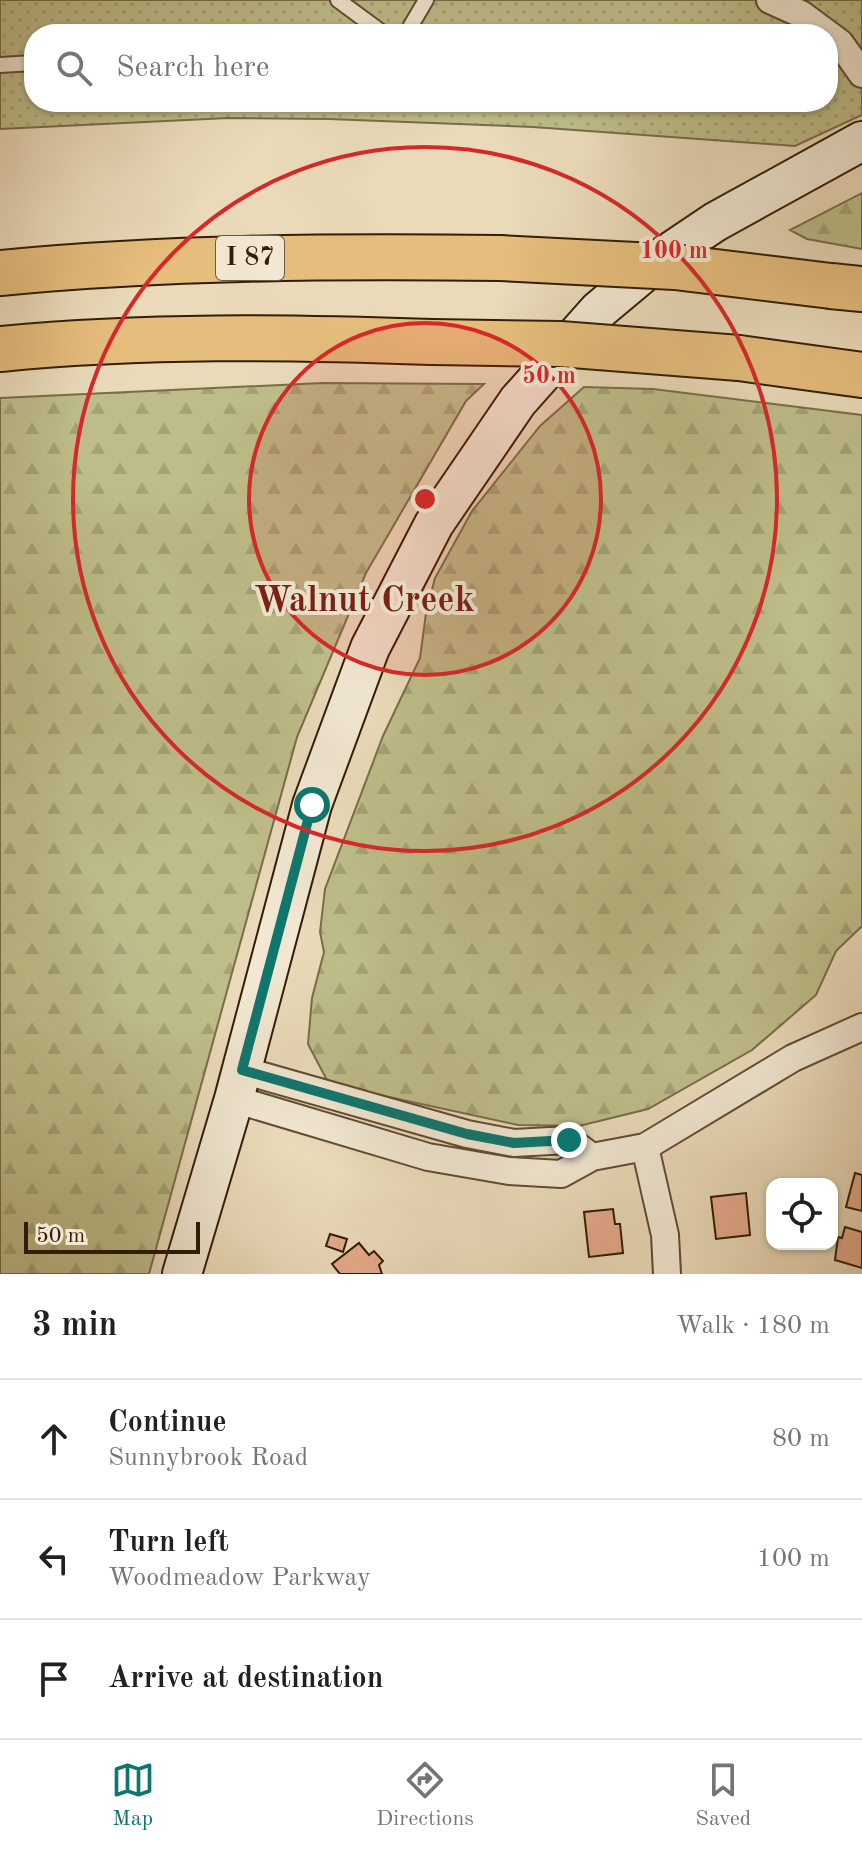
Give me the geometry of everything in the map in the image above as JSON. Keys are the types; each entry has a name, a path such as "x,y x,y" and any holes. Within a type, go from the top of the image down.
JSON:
{"highway":[{"name":"I 87","path":"0,273 117,261 345,256 500,258 675,267 847,288"},
{"path":"0,349 95,340 249,336 560,344 739,358 862,375"}],"main road":[{"path":"182,1274 238,1085 312,805 339,723 370,648 434,524 518,401 599,310 660,259 715,222 862,141"}],"street":[{"path":"770,0 814,24"},
{"path":"838,42 862,74"},
{"path":"238,1085 428,1157 509,1171 561,1174 592,1157 645,1147 793,1058 862,1027"},
{"path":"238,1085 514,1143 569,1140 592,1157"},
{"path":"428,1157 437,1127"},
{"path":"645,1147 665,1235 667,1274"}],"lane":[{"path":"338,0 370,24"},
{"path":"412,24 426,0"},
{"path":"0,65 24,64"}],"green space":[{"path":"0,0 862,0 862,115 795,146 533,127 228,118 0,129"},
{"path":"862,193 862,249 807,239 790,230"},
{"path":"323,383 484,384 466,401 366,573 297,737 149,1274 0,1274 0,398"},
{"path":"584,387 653,389 862,415 862,926 836,951 816,995 752,1050 648,1109 579,1126 518,1125 329,1084 308,1044 312,998 324,952 320,932 325,889 383,736 420,658 435,578 472,511 540,426"}],"building":[{"path":"855,1173 862,1175 862,1211 846,1207"},
{"path":"746,1193 750,1235 716,1239 711,1197"},
{"path":"613,1209 615,1224 620,1224 623,1253 589,1257 584,1212"},
{"path":"845,1227 862,1232 862,1268 835,1260 838,1237 842,1238"},
{"path":"330,1234 347,1239 343,1252 326,1246"},
{"path":"359,1243 369,1255 374,1251 383,1261 379,1265 382,1274 340,1274 332,1264"}],"district":[{"name":"Walnut Creek","path":"364,602"}],"route":[{"path":"312,805 242,1070 409,1120 467,1134 514,1143 569,1140"}]}
